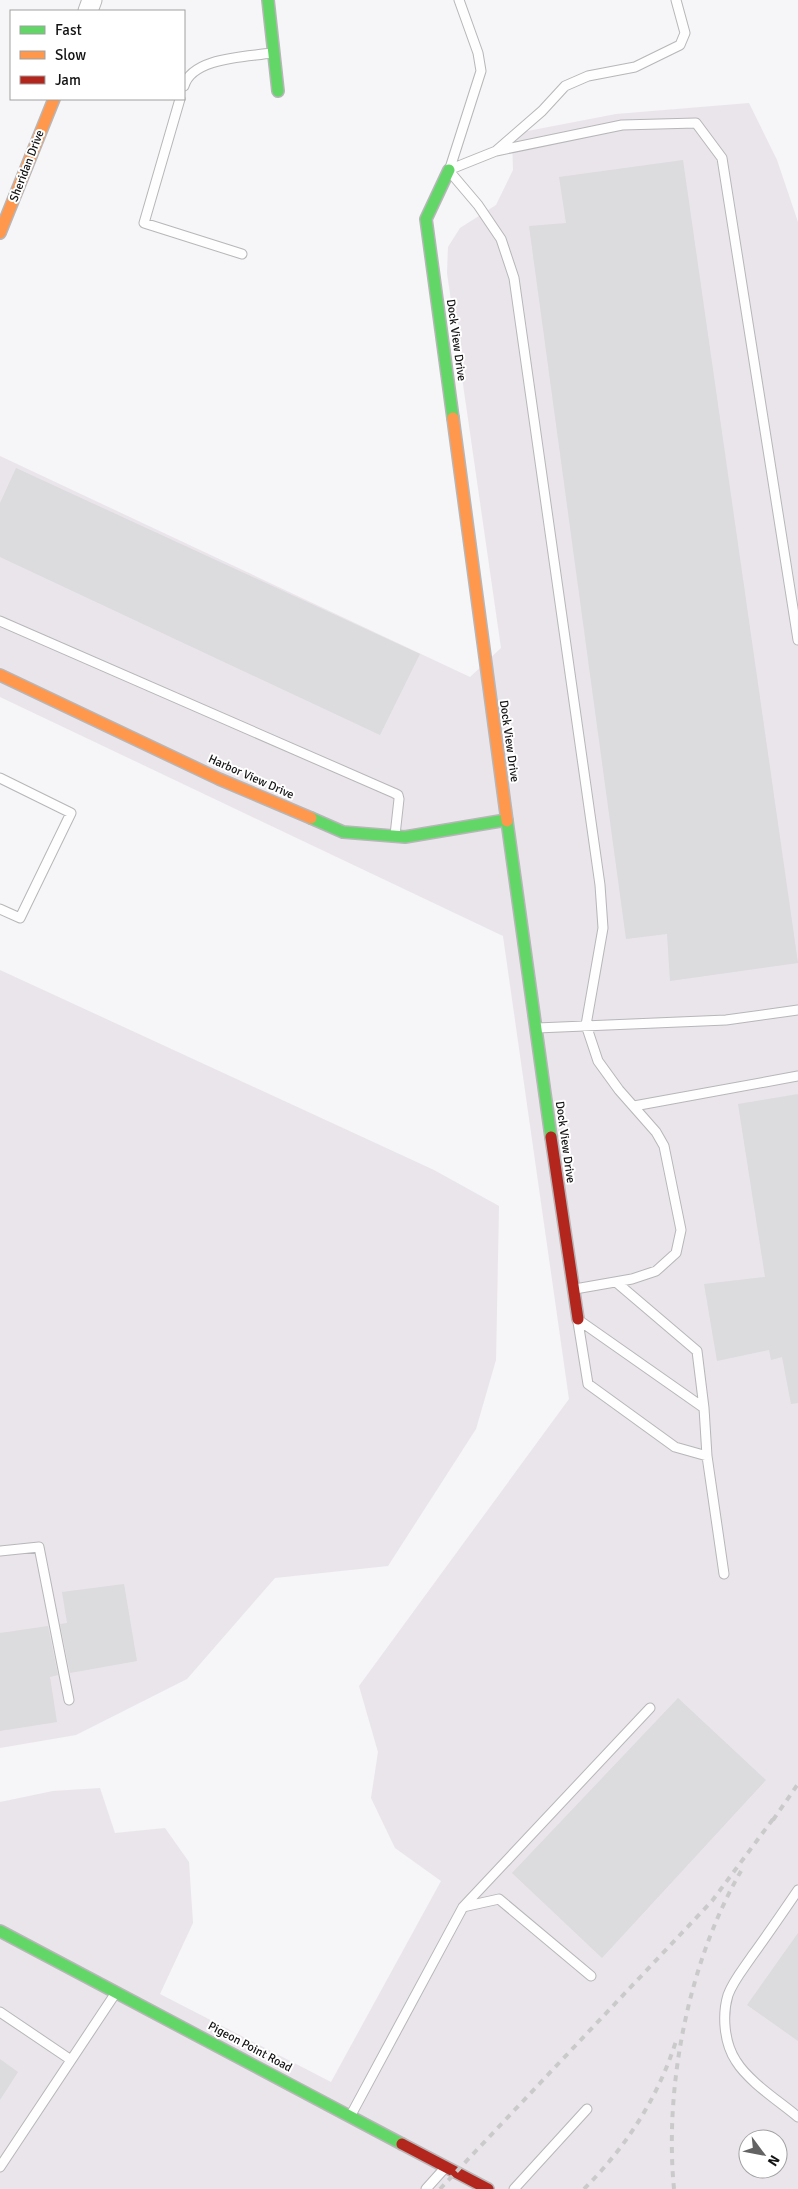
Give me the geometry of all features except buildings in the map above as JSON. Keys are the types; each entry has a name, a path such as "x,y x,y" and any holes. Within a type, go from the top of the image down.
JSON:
{"street":[{"path":"268,0 278,91"},
{"name":"Sheridan Drive","path":"0,233 54,100"},
{"name":"Dock View Drive","path":"449,170 426,219 506,820 572,1290 578,1319"},
{"name":"Harbor View Drive","path":"0,675 219,779 343,832 405,836 506,820"},
{"name":"Pigeon Point Road","path":"0,1930 488,2189"}],"lane":[{"path":"449,170 481,71 478,53 459,0"},
{"path":"496,151 542,111 565,86 588,76 635,67 680,44 685,33 676,0"},
{"path":"185,84 194,70 212,62 274,52"},
{"path":"180,100 144,223 242,254"},
{"path":"449,170 496,151 622,125 696,122 722,158 798,640"},
{"path":"449,170 478,205 501,239 514,278 600,885 603,928 586,1025 598,1061 656,1132 664,1146 681,1230 676,1253 656,1271 632,1279 572,1290"},
{"path":"0,621 398,795 394,836"},
{"path":"0,778 72,813 20,918 0,909"},
{"path":"535,1028 726,1020 798,1010"},
{"path":"634,1106 798,1076"},
{"path":"616,1282 697,1351 704,1408 707,1456 724,1574"},
{"path":"578,1319 704,1408"},
{"path":"578,1319 588,1384 674,1447 707,1456"},
{"path":"0,1551 39,1547 69,1700"},
{"path":"351,2116 463,1907 650,1708"},
{"path":"798,1890 739,1975 728,1994 725,2013 726,2032 730,2050 736,2062 746,2074 798,2117"},
{"path":"463,1907 499,1899 591,1976"},
{"path":"0,2167 116,1992"},
{"path":"0,2012 71,2060"},
{"path":"514,2189 587,2109"},
{"path":"426,2189 446,2167"}],"shaded area":[{"path":"749,103 777,160 798,222 798,2189 0,2189 0,1802 53,1791 100,1788 115,1833 165,1828 189,1862 193,1923 160,1994 331,2082 441,1881 395,1848 371,1798 378,1752 359,1686 569,1399 503,936 0,697 0,456 470,677 501,648 447,273 448,247 460,228 496,205 513,170 512,134 616,114"},
{"path":"0,970 434,1170 499,1206 496,1360 476,1429 388,1566 275,1578 187,1679 76,1735 0,1748"}],"railway":[{"path":"773,1820 798,1784"},
{"path":"440,2189 712,1901 776,1815"},
{"path":"674,2189 672,2149 673,2108 677,2066 684,2025 694,1984 707,1944 723,1906 741,1871"},
{"path":"584,2189 614,2156 639,2121 660,2082 676,2041"}],"traffic: fast":[{"path":"268,0 278,91"},
{"path":"449,170 426,219 453,418"},
{"path":"311,818 343,832 405,837 506,820"},
{"path":"507,821 551,1137"},
{"path":"0,1931 402,2144"}],"traffic: slow":[{"path":"0,233 54,100"},
{"path":"453,418 507,821"},
{"path":"0,675 219,779 311,818"}],"traffic: jam":[{"path":"551,1137 578,1319"},
{"path":"402,2144 488,2189"}]}
